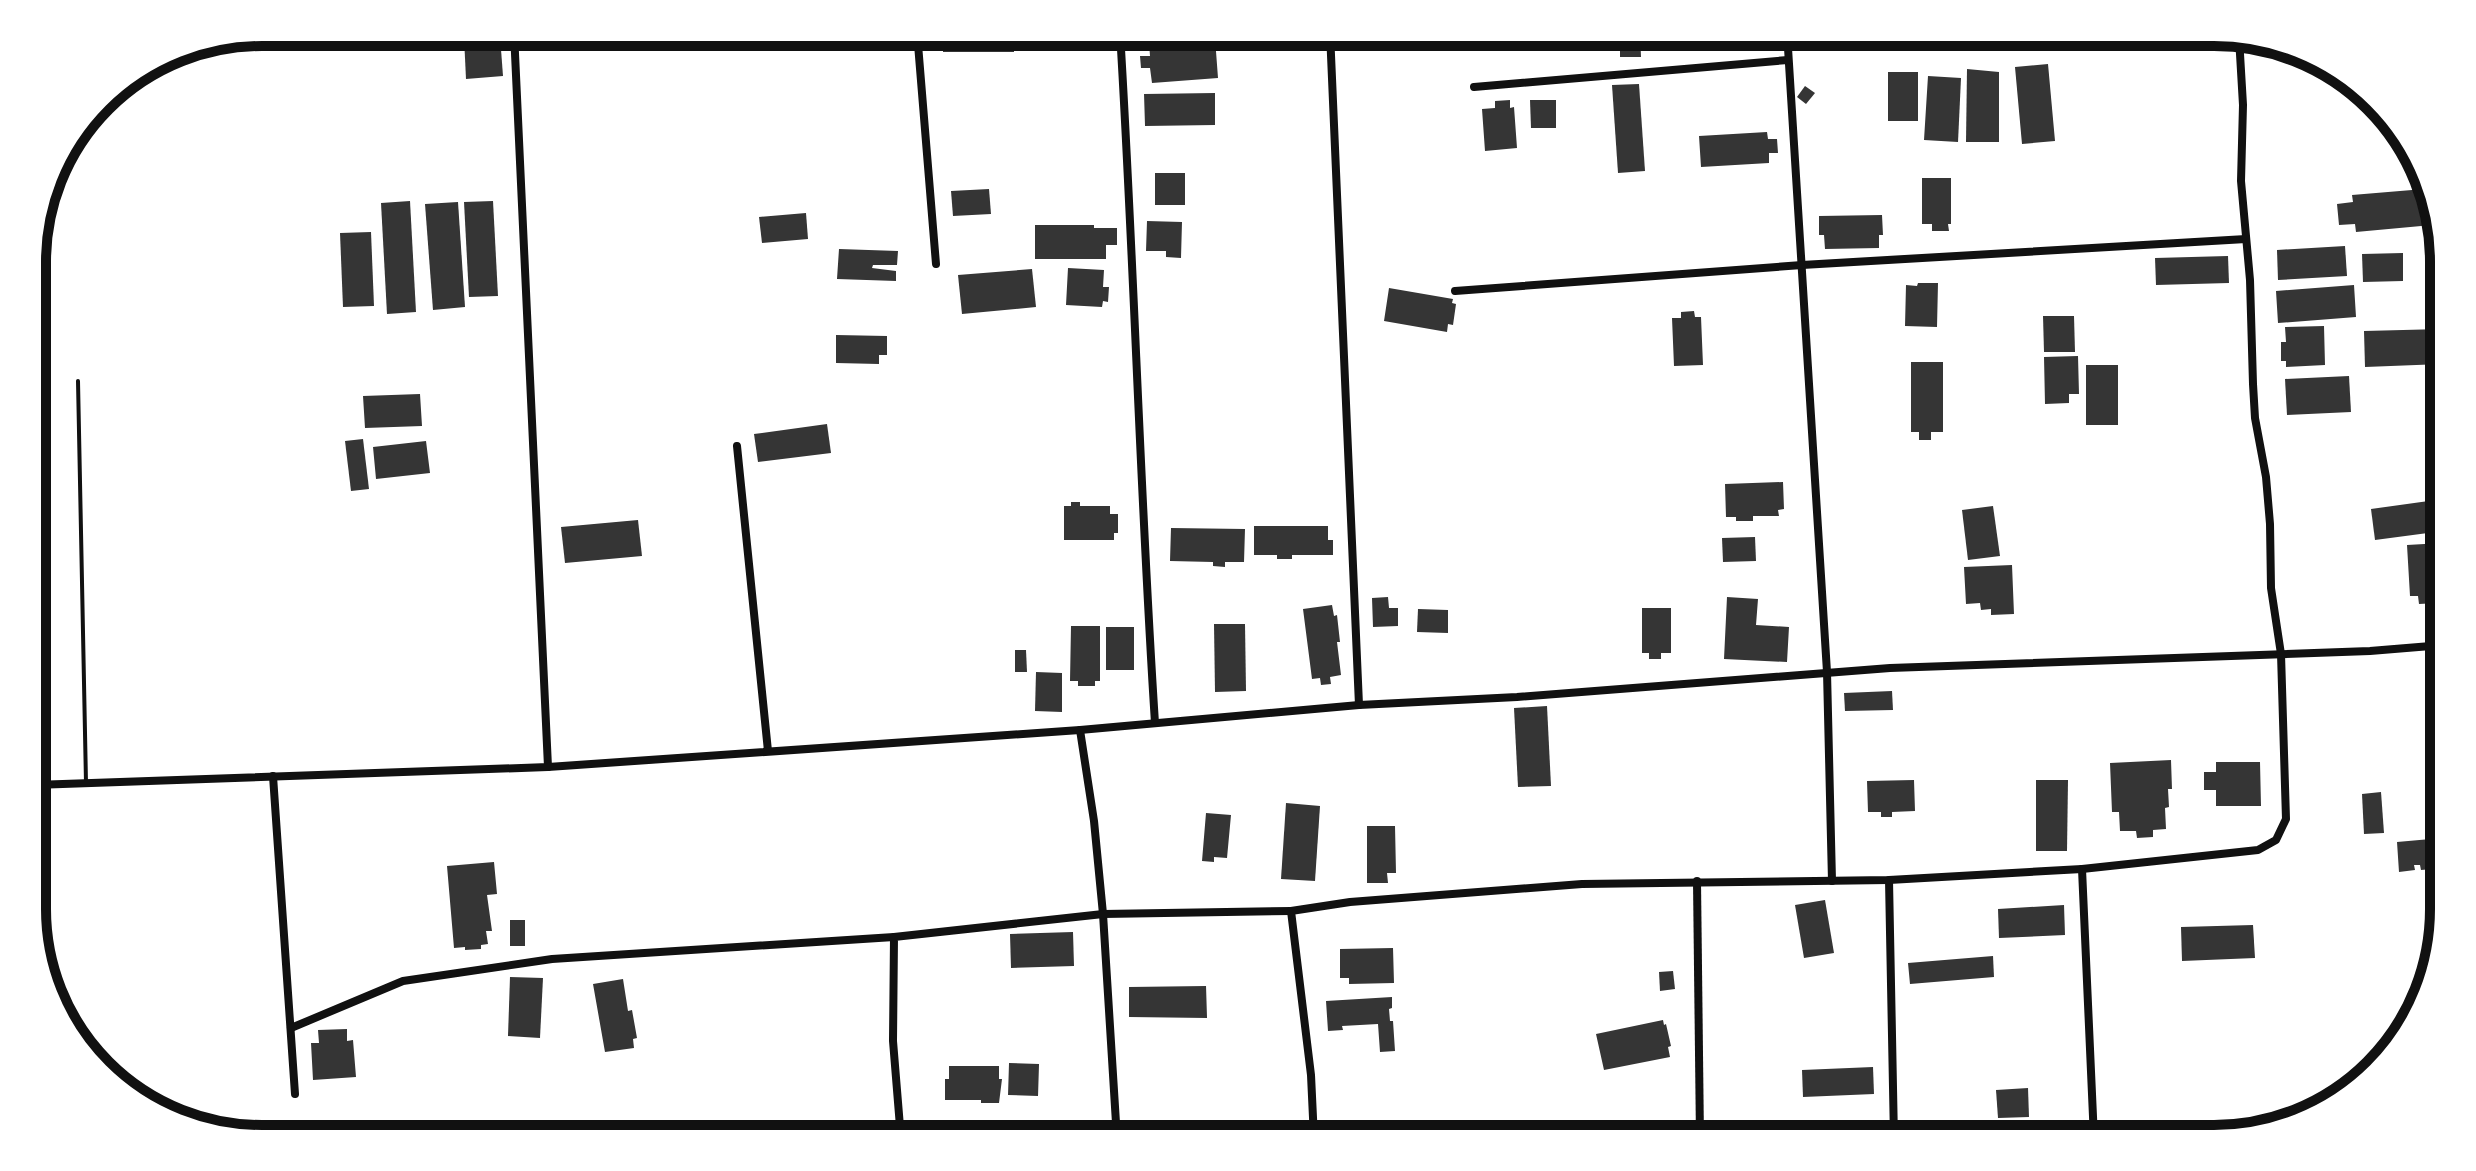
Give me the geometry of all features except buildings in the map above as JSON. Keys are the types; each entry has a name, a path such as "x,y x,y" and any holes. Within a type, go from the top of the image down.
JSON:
{"street":[{"path":"515,46 548,767"},
{"path":"918,46 936,264"},
{"path":"1121,46 1136,310 1145,575 1155,723"},
{"path":"1331,46 1359,705"},
{"path":"1788,46 1827,672 1832,881"},
{"path":"291,1028 403,981 552,959 894,937 1103,914 1291,911 1350,902 1582,884 1889,880 2082,869 2258,850 2276,840 2286,819 2281,654 2271,588 2266,477 2255,418 2253,337 2241,181 2243,105 2240,48"},
{"path":"1474,87 1788,60"},
{"path":"1455,291 1802,265 2246,239"},
{"path":"737,446 768,751"},
{"path":"46,785 548,767 1080,730 1359,705 1517,697 1827,672 2430,646"},
{"path":"1080,730 1094,821 1103,914 1116,1125"},
{"path":"273,776 295,1094"},
{"path":"2082,869 2093,1125"},
{"path":"1889,880 1894,1125"},
{"path":"1697,881 1700,1125"},
{"path":"1291,911 1311,1075 1313,1125"},
{"path":"894,937 893,1041 900,1125"}],"lane":[{"path":"78,381 86,783"}]}
